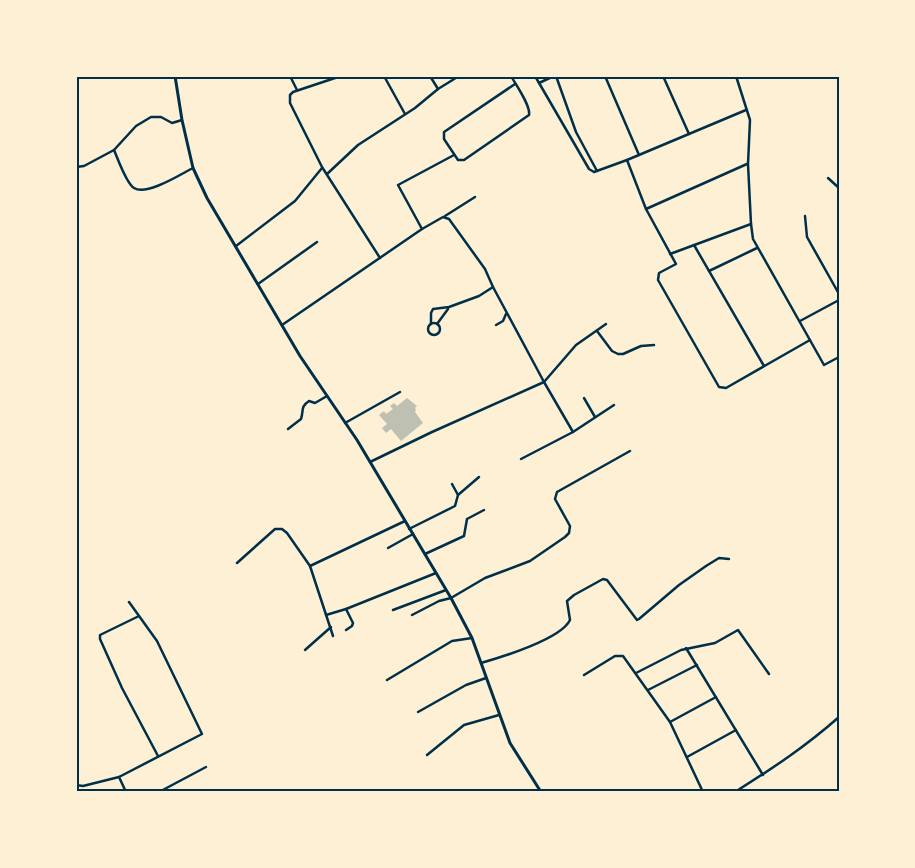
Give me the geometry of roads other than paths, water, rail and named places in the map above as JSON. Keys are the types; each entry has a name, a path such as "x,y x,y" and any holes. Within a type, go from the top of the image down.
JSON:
{"street":[{"path":"175,76 182,120 193,168 207,198 257,285 370,462 451,598 472,638 498,715 510,743 541,792"},
{"path":"290,76 297,90"},
{"path":"341,76 297,90 290,95 290,103 326,174 380,258"},
{"path":"384,76 405,114"},
{"path":"430,76 438,89"},
{"path":"326,174 358,145 459,76"},
{"path":"511,76 529,109 529,116 464,160 458,160 444,138 444,132 515,84"},
{"path":"535,76 588,169 592,171 597,171 640,155 746,110"},
{"path":"539,83 555,76 576,132 597,171"},
{"path":"605,76 640,155"},
{"path":"664,76 689,134"},
{"path":"736,76 750,120 748,164 751,224 757,248 824,365 839,357"},
{"path":"76,167 84,166 114,150 136,126 151,117 161,117 172,122 182,120"},
{"path":"114,150 128,181 135,189 145,190 155,187 193,168"},
{"path":"422,229 398,185 454,155"},
{"path":"627,160 646,209 676,264 659,273 658,280 717,386 726,388 810,340"},
{"path":"646,209 748,164"},
{"path":"235,247 295,201 322,167"},
{"path":"828,178 839,188"},
{"path":"282,325 422,229 475,197"},
{"path":"805,216 807,238 839,294"},
{"path":"443,217 449,220 485,269 506,312 573,432"},
{"path":"670,254 751,224"},
{"path":"257,285 316,242"},
{"path":"694,245 764,366"},
{"path":"709,271 757,248"},
{"path":"437,324 440,331 434,335 430,334 428,330 431,324 433,309 449,307 479,296 493,287"},
{"path":"800,321 839,300"},
{"path":"437,324 449,307"},
{"path":"496,325 503,321 506,312"},
{"path":"431,324 437,324"},
{"path":"370,462 439,428 544,382 576,345 606,324"},
{"path":"597,331 612,351 618,354 623,354 641,346 654,345"},
{"path":"345,423 400,392"},
{"path":"288,429 302,419 303,405 327,396"},
{"path":"584,398 595,417"},
{"path":"521,459 573,432 614,405"},
{"path":"412,615 439,600 451,598 484,578 530,561 565,537 570,526 554,499 557,492 630,451"},
{"path":"409,529 455,506 458,495 479,478"},
{"path":"452,484 458,495"},
{"path":"425,554 464,536 467,519 484,510"},
{"path":"310,566 405,521"},
{"path":"237,562 272,530 278,528 287,533 310,566 333,636"},
{"path":"388,548 413,534"},
{"path":"481,664 522,650 565,628 570,620 567,601 603,579 607,580 637,620 679,585 706,566 718,558 728,559"},
{"path":"326,615 346,609 436,573"},
{"path":"393,610 446,590"},
{"path":"76,786 120,777 202,734 157,641 129,602"},
{"path":"346,609 353,623 346,630"},
{"path":"139,616 100,635 100,639 122,688 158,756"},
{"path":"305,650 331,628"},
{"path":"635,673 686,648 715,643 737,630 769,674"},
{"path":"387,680 452,642 472,638"},
{"path":"686,648 763,774"},
{"path":"584,675 618,655 623,656 670,722 703,792"},
{"path":"648,690 697,665"},
{"path":"418,712 466,685 486,678"},
{"path":"670,722 716,697"},
{"path":"427,755 464,725 498,715"},
{"path":"735,792 790,757 839,717"},
{"path":"687,757 736,730"},
{"path":"159,792 206,767"},
{"path":"120,777 126,792"}]}
